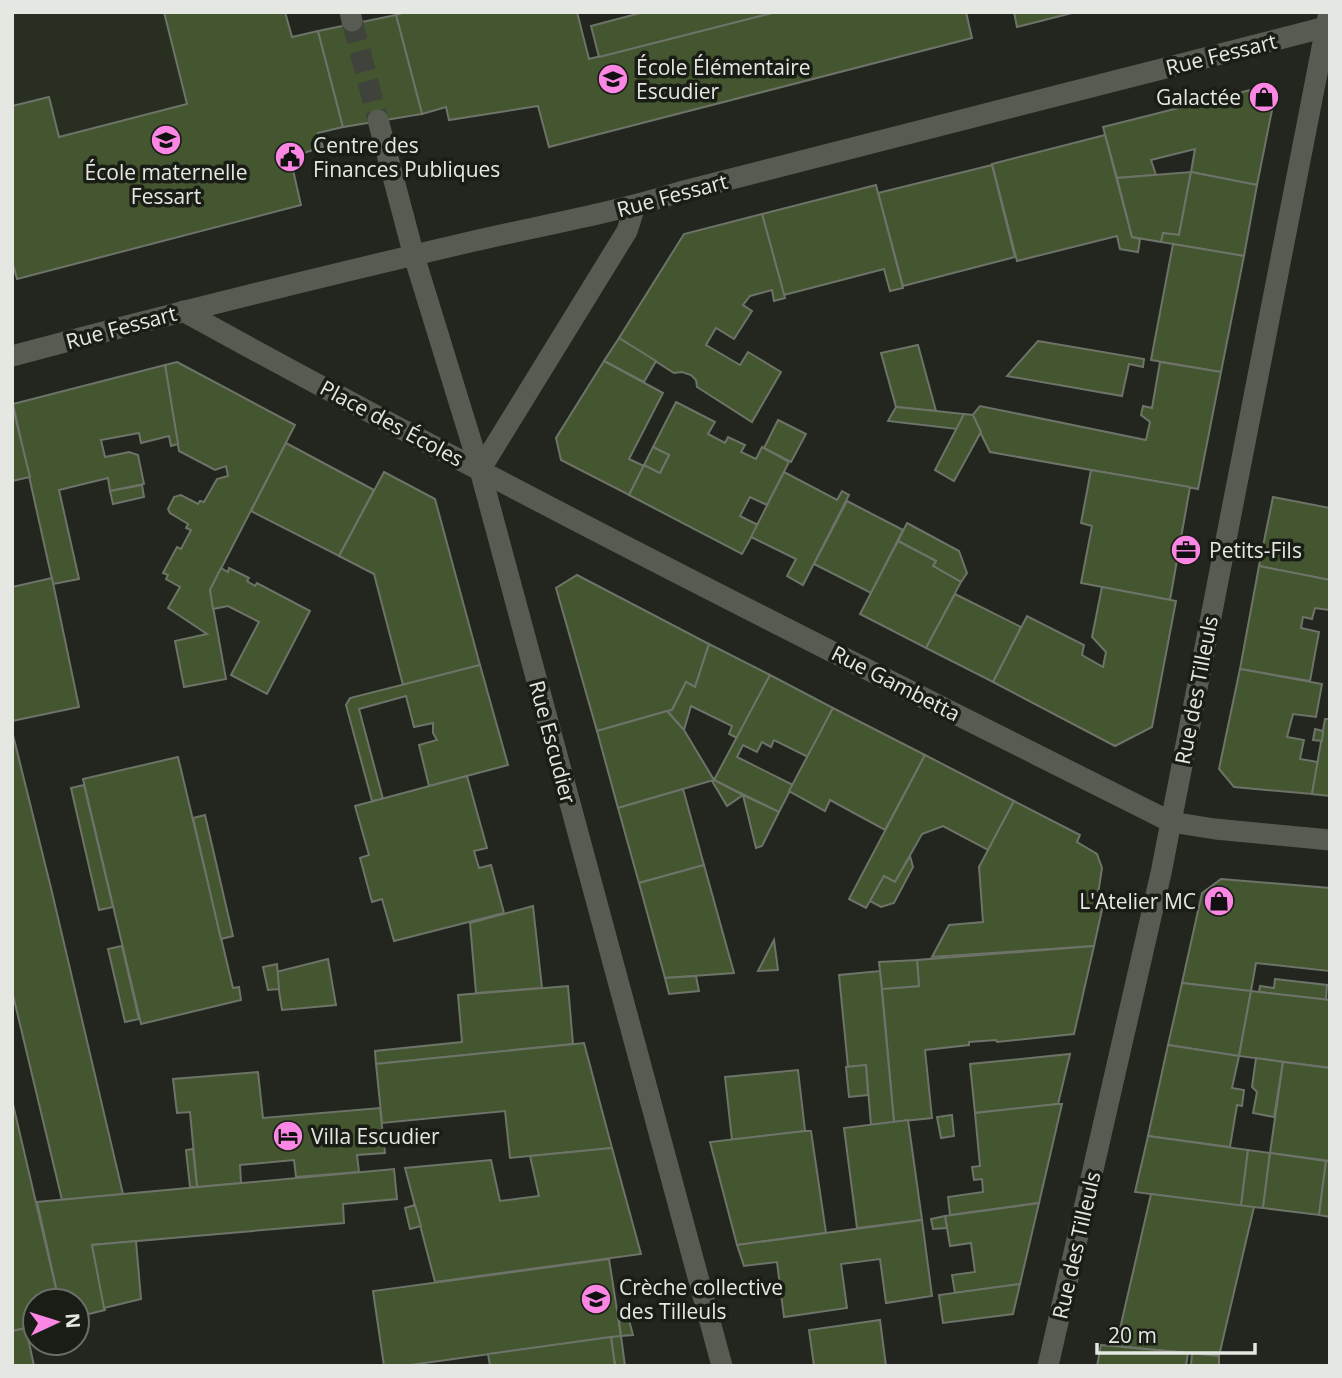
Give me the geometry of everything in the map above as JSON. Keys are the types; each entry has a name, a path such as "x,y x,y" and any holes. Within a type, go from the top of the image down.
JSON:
{"street":[{"name":"Rue Fessart","path":"12,356 183,311 635,206 1328,22"},
{"name":"Rue des Tilleuls","path":"1048,1366 1171,822 1328,22"},
{"name":"Rue Escudier","path":"379,120 414,257 480,470 722,1366"},
{"name":"Place des Écoles","path":"183,311 480,470 627,231 635,206"},
{"name":"Rue Gambetta","path":"480,470 543,505 1171,822 1330,840"}],"shaded area":[{"name":"École maternelle Fessart","path":"12,12 285,12 292,37 318,31 343,127 318,133 323,147 290,157 301,205 17,279 12,261"}],"building":[{"name":"École maternelle Fessart","path":"164,12 285,12 292,37 318,31 343,127 318,133 323,147 290,157 301,205 17,279 12,261 12,106 49,97 59,137 187,104"},
{"name":"École Élémentaire Escudier","path":"406,12 577,12 589,59 776,12 966,12 972,38 549,147 538,106 449,120 446,107 422,114 396,15"},
{"path":"644,12 776,12 599,57 591,26"},
{"path":"1014,12 1076,12 1017,27"},
{"path":"396,15 422,114 343,127 318,31"},
{"path":"1254,89 1273,105 1257,185 1191,172 1195,149 1151,160 1156,175 1117,178 1103,127"},
{"path":"1105,135 1132,237 1140,239 1138,252 1120,249 1117,236 1017,261 992,164"},
{"path":"992,165 1015,257 903,286 878,193"},
{"path":"1191,172 1179,235 1163,233 1161,242 1132,237 1117,178"},
{"path":"1191,172 1257,185 1244,256 1161,242 1163,233 1179,235"},
{"path":"876,185 903,288 890,291 884,269 784,295 762,214"},
{"path":"762,214 785,298 774,301 772,290 750,296 743,305 752,311 734,339 716,328 706,345 740,365 748,352 781,372 752,422 697,387 696,380 691,375 674,373 619,338 684,234"},
{"path":"1173,244 1244,256 1221,372 1151,360"},
{"path":"619,338 656,361 644,382 604,361"},
{"path":"1038,341 1144,359 1143,367 1129,364 1122,396 1007,376"},
{"path":"918,345 936,411 896,407 881,353"},
{"path":"604,361 663,393 629,459 644,466 629,495 561,460 556,438"},
{"path":"177,362 295,425 210,590 226,679 184,687 175,641 207,634 168,608 180,587 166,579 168,575 163,573 177,547 181,549 191,530 186,528 188,524 168,509 174,497 181,495 198,504 200,501 204,502 217,479 228,476 226,466 215,470 179,451 165,365"},
{"path":"1160,362 1221,372 1198,489 990,452 972,416 980,406 1146,440 1150,422 1141,415 1143,406 1152,408"},
{"path":"165,365 178,444 171,446 169,436 141,443 139,433 101,440 105,457 129,452 138,455 144,484 110,491 108,478 59,490 79,579 53,584 13,404"},
{"path":"676,402 715,422 708,434 725,443 728,437 745,445 741,452 756,459 762,447 789,462 767,505 750,497 740,516 758,525 742,554 629,495 644,465 660,473 669,455 653,447"},
{"path":"12,404 30,477 12,481"},
{"path":"896,407 964,414 957,429 888,421"},
{"path":"964,414 973,415 981,432 954,481 935,470"},
{"path":"778,420 806,434 791,462 764,448"},
{"path":"286,443 374,490 339,556 251,511"},
{"path":"653,447 669,455 660,473 644,465"},
{"path":"1091,470 1190,487 1170,600 1081,583 1092,526 1081,523"},
{"path":"384,472 435,499 480,665 403,685 374,574 339,556"},
{"path":"784,472 837,500 842,491 849,495 803,585 787,576 796,559 751,537"},
{"path":"142,485 144,497 113,504 110,491"},
{"path":"1273,497 1330,508 1330,580 1259,566"},
{"path":"847,501 903,530 871,593 814,564"},
{"path":"907,523 959,551 967,573 961,582 933,566 936,561 898,541"},
{"path":"898,541 936,561 933,566 961,582 926,648 860,614"},
{"path":"1259,566 1330,580 1330,610 1315,608 1312,619 1303,617 1301,628 1319,632 1310,681 1240,669"},
{"path":"221,568 228,572 229,568 249,578 247,581 255,586 257,583 310,611 267,694 231,675 259,622 228,606 213,609 210,590"},
{"path":"577,575 709,644 695,687 686,682 672,710 597,731 556,588"},
{"path":"52,578 79,707 12,721 12,587"},
{"path":"1102,587 1176,601 1152,727 1115,746 993,682 1027,616 1084,645 1082,655 1103,667 1106,652 1092,637"},
{"path":"955,594 1021,627 993,682 926,648"},
{"path":"709,644 770,675 737,738 729,734 732,726 691,706 684,730 667,711 672,710 686,682 695,687"},
{"path":"480,665 508,765 429,786 419,745 437,740 433,733 433,723 414,727 406,696 359,709 383,799 372,801 346,705 350,698"},
{"path":"1240,669 1322,684 1316,717 1293,714 1287,737 1304,740 1300,759 1318,762 1312,794 1234,787 1219,769"},
{"path":"770,675 833,708 808,757 774,740 771,747 762,742 757,752 743,745 737,757 793,785 779,812 714,780"},
{"path":"833,708 925,755 885,830 830,800 825,811 789,791"},
{"path":"667,711 684,730 714,780 618,808 597,731"},
{"path":"1325,719 1330,719 1330,796 1312,794"},
{"path":"1315,729 1323,731 1322,741 1313,740"},
{"path":"12,731 123,1194 62,1200 12,991"},
{"path":"925,755 1014,801 988,850 943,826 922,834 895,882 884,876 866,908 849,899"},
{"path":"178,757 233,988 239,987 241,1000 141,1024 83,779"},
{"path":"467,776 487,848 474,851 479,868 491,865 504,913 394,941 382,899 372,902 360,858 369,855 355,806"},
{"path":"712,781 743,795 727,806"},
{"path":"84,785 113,907 99,910 71,788"},
{"path":"683,789 704,865 639,883 618,808"},
{"path":"743,795 779,812 762,846 756,848"},
{"path":"1014,801 1080,835 1077,842 1097,854 1102,868 1098,894 1105,896 1094,946 932,957 949,925 983,922 979,867"},
{"path":"205,815 233,936 221,939 193,818"},
{"path":"910,856 913,867 894,903 881,907 870,901 884,876 895,882"},
{"path":"704,865 734,973 665,978 639,883"},
{"path":"1221,879 1330,888 1329,971 1256,963 1251,991 1182,983 1202,893"},
{"path":"533,906 542,988 476,993 470,923"},
{"path":"774,940 778,970 758,971"},
{"path":"122,946 139,1019 125,1022 108,949"},
{"path":"1094,946 1074,1034 997,1042 969,1042 969,1045 925,1050 932,1118 894,1122 882,989 919,986 917,960"},
{"path":"328,959 336,1005 282,1010 276,972"},
{"path":"917,960 919,986 882,989 879,962"},
{"path":"277,964 279,989 268,990 263,967"},
{"path":"880,971 894,1122 871,1125 866,1065 848,1067 839,975"},
{"path":"696,976 699,991 669,994 665,978"},
{"path":"1275,979 1327,985 1326,1000 1259,992 1260,986 1274,988"},
{"path":"1182,983 1251,991 1239,1056 1168,1045"},
{"path":"568,986 573,1044 376,1064 375,1051 462,1042 458,995"},
{"path":"1251,991 1330,1000 1330,1068 1239,1056"},
{"path":"584,1043 612,1148 510,1158 505,1111 382,1123 376,1064"},
{"path":"1168,1045 1239,1056 1232,1088 1244,1090 1242,1106 1237,1105 1230,1147 1148,1136"},
{"path":"1070,1054 1058,1104 975,1113 970,1064"},
{"path":"1256,1058 1283,1062 1274,1117 1253,1113 1257,1092 1252,1087"},
{"path":"1283,1062 1330,1068 1330,1161 1270,1153"},
{"path":"866,1065 868,1095 849,1097 846,1067"},
{"path":"798,1070 805,1131 732,1140 725,1077"},
{"name":"Villa Escudier","path":"258,1072 263,1118 380,1108 385,1153 357,1155 359,1172 296,1177 294,1160 240,1165 241,1183 197,1187 190,1112 177,1113 173,1079"},
{"path":"12,1100 56,1287 21,1287 21,1329 12,1331"},
{"path":"1062,1104 1039,1203 950,1215 948,1197 983,1192 982,1179 974,1180 972,1167 980,1166 975,1113"},
{"path":"952,1115 954,1136 941,1138 937,1117"},
{"path":"908,1120 922,1220 857,1228 844,1128"},
{"path":"811,1131 826,1233 737,1245 710,1142"},
{"path":"1148,1136 1248,1150 1241,1206 1135,1192"},
{"path":"612,1148 641,1254 435,1282 405,1168 491,1160 500,1201 539,1196 530,1156"},
{"path":"193,1149 197,1187 190,1187 186,1150"},
{"path":"1248,1150 1270,1153 1263,1208 1241,1206"},
{"path":"1270,1153 1326,1161 1319,1215 1263,1208"},
{"path":"1326,1161 1330,1161 1330,1217 1319,1215"},
{"path":"394,1169 397,1199 343,1204 344,1223 92,1245 105,1310 91,1314 91,1287 56,1287 37,1202"},
{"path":"1151,1194 1254,1207 1219,1356 1116,1346"},
{"path":"1039,1203 1020,1284 955,1293 952,1275 975,1272 971,1243 950,1246 945,1216"},
{"path":"415,1205 421,1226 410,1229 405,1208"},
{"path":"945,1216 947,1228 933,1229 931,1219"},
{"path":"922,1220 932,1296 886,1303 880,1259 841,1264 847,1308 784,1317 777,1262 744,1266 737,1245"},
{"path":"136,1241 141,1299 104,1308 92,1245"},
{"path":"609,1259 621,1336 403,1366 384,1366 373,1291"},
{"path":"1020,1284 1013,1314 943,1323 939,1295"},
{"path":"629,1320 633,1335 621,1336 619,1321"},
{"path":"880,1320 886,1366 814,1366 809,1330"},
{"path":"21,1329 21,1357 32,1357 34,1366 12,1366 12,1331"},
{"path":"621,1336 625,1366 615,1366 611,1337"},
{"path":"611,1337 615,1366 490,1366 488,1354"},
{"path":"1101,1345 1188,1353 1186,1366 1097,1366"},
{"path":"1192,1353 1219,1356 1219,1366 1191,1365"}],"tunnel":[{"path":"352,21 378,120"}],"place":[{"name":"École Élémentaire Escudier","path":"613,79"},
{"name":"Galactée","path":"1264,97"},
{"name":"École maternelle Fessart","path":"166,140"},
{"name":"Centre des Finances Publiques","path":"290,157"},
{"name":"Petits-Fils","path":"1186,550"},
{"name":"L'Atelier MC","path":"1219,901"},
{"name":"Villa Escudier","path":"288,1136"},
{"name":"Crèche collective des Tilleuls","path":"596,1299"}]}
